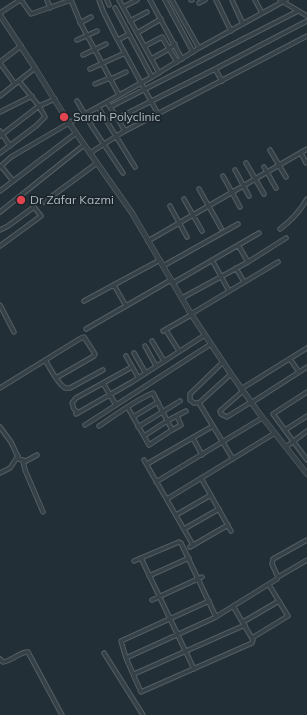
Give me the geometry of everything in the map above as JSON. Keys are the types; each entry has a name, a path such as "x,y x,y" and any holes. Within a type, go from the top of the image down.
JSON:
{"street":[{"path":"119,95 80,23 71,0 31,14 20,0 0,14 84,146 117,191 160,260 191,314 231,374 262,418 307,474"},
{"path":"47,0 50,8"},
{"path":"99,0 103,12 158,114"},
{"path":"108,0 110,5"},
{"path":"119,0 159,73"},
{"path":"123,7 137,0"},
{"path":"150,0 182,59"},
{"path":"165,0 193,52"},
{"path":"172,0 199,48"},
{"path":"199,3 205,0"},
{"path":"216,0 231,31"},
{"path":"232,0 244,24"},
{"path":"255,0 262,13"},
{"path":"14,181 0,166 11,157 159,73 199,48 283,1 307,16"},
{"path":"115,8 152,77"},
{"path":"110,108 298,11"},
{"path":"130,21 147,12"},
{"path":"80,23 91,17"},
{"path":"137,33 161,19"},
{"path":"118,118 307,22"},
{"path":"77,40 97,31"},
{"path":"118,40 129,34"},
{"path":"90,153 125,131 307,36"},
{"path":"145,46 162,37 177,62"},
{"path":"82,55 106,44"},
{"path":"151,59 170,49 175,44"},
{"path":"15,84 0,62 21,46"},
{"path":"90,69 125,53"},
{"path":"0,96 35,68"},
{"path":"215,69 222,81"},
{"path":"95,84 126,72"},
{"path":"0,153 43,119 45,114 19,81"},
{"path":"0,112 32,96"},
{"path":"10,146 1,134 39,106 55,99"},
{"path":"77,101 123,172"},
{"path":"107,102 125,131"},
{"path":"98,107 135,167"},
{"path":"0,191 76,132"},
{"path":"0,212 84,146"},
{"path":"148,241 307,149"},
{"path":"270,150 278,166 286,176"},
{"path":"301,153 307,164"},
{"path":"44,202 97,163"},
{"path":"246,163 264,194"},
{"path":"264,167 276,188"},
{"path":"235,170 249,196"},
{"path":"223,176 240,207"},
{"path":"199,189 221,228"},
{"path":"184,199 202,231"},
{"path":"280,229 295,216 307,199"},
{"path":"170,206 187,237"},
{"path":"0,230 34,207 41,216 0,246"},
{"path":"163,266 238,224"},
{"path":"86,329 259,234"},
{"path":"182,298 248,262 286,238"},
{"path":"238,245 248,262"},
{"path":"84,301 160,260"},
{"path":"212,260 229,291"},
{"path":"179,351 165,332 191,314 278,262"},
{"path":"236,268 244,282"},
{"path":"114,285 126,306"},
{"path":"0,305 2,312 14,332"},
{"path":"132,367 76,398 73,402 73,406 77,414 205,334"},
{"path":"0,388 83,337 94,351 94,356 56,378"},
{"path":"152,342 164,361"},
{"path":"85,424 211,344"},
{"path":"145,346 156,366"},
{"path":"307,348 242,390 220,410 221,414 227,417 307,367"},
{"path":"134,353 145,372"},
{"path":"126,356 138,377"},
{"path":"290,359 299,372"},
{"path":"45,360 61,386 65,388 70,388 103,370"},
{"path":"223,362 190,394 194,404 200,403 231,374"},
{"path":"103,383 116,405"},
{"path":"148,385 172,430"},
{"path":"307,392 273,414 307,460"},
{"path":"99,426 153,393"},
{"path":"138,427 180,401"},
{"path":"133,417 158,402"},
{"path":"200,403 233,459"},
{"path":"128,408 149,445 181,425 177,416"},
{"path":"144,436 186,411"},
{"path":"285,430 307,416"},
{"path":"156,482 262,418"},
{"path":"146,464 213,426"},
{"path":"0,427 11,442 19,459 23,461 25,470 43,512"},
{"path":"286,447 307,431"},
{"path":"167,499 274,433"},
{"path":"193,438 202,455"},
{"path":"23,461 37,455"},
{"path":"0,474 10,468 18,456"},
{"path":"144,460 184,529 192,546 228,525"},
{"path":"201,478 231,531"},
{"path":"176,515 211,495"},
{"path":"184,529 219,509"},
{"path":"278,577 272,566 272,561 307,540"},
{"path":"134,561 178,542 183,544 200,578 216,617"},
{"path":"141,558 194,669"},
{"path":"149,576 189,558"},
{"path":"126,658 216,617 307,560"},
{"path":"152,600 200,578"},
{"path":"252,638 286,618 287,614 269,585"},
{"path":"209,601 122,639 121,642 126,658 141,692 254,642 233,606"},
{"path":"134,674 186,652 244,624 279,601"},
{"path":"0,659 3,662 23,652 28,652 62,715"},
{"path":"104,653 143,715"}],"place":[{"name":"Sarah Polyclinic","path":"64,117"},
{"name":"Dr Zafar Kazmi","path":"21,200"}]}
